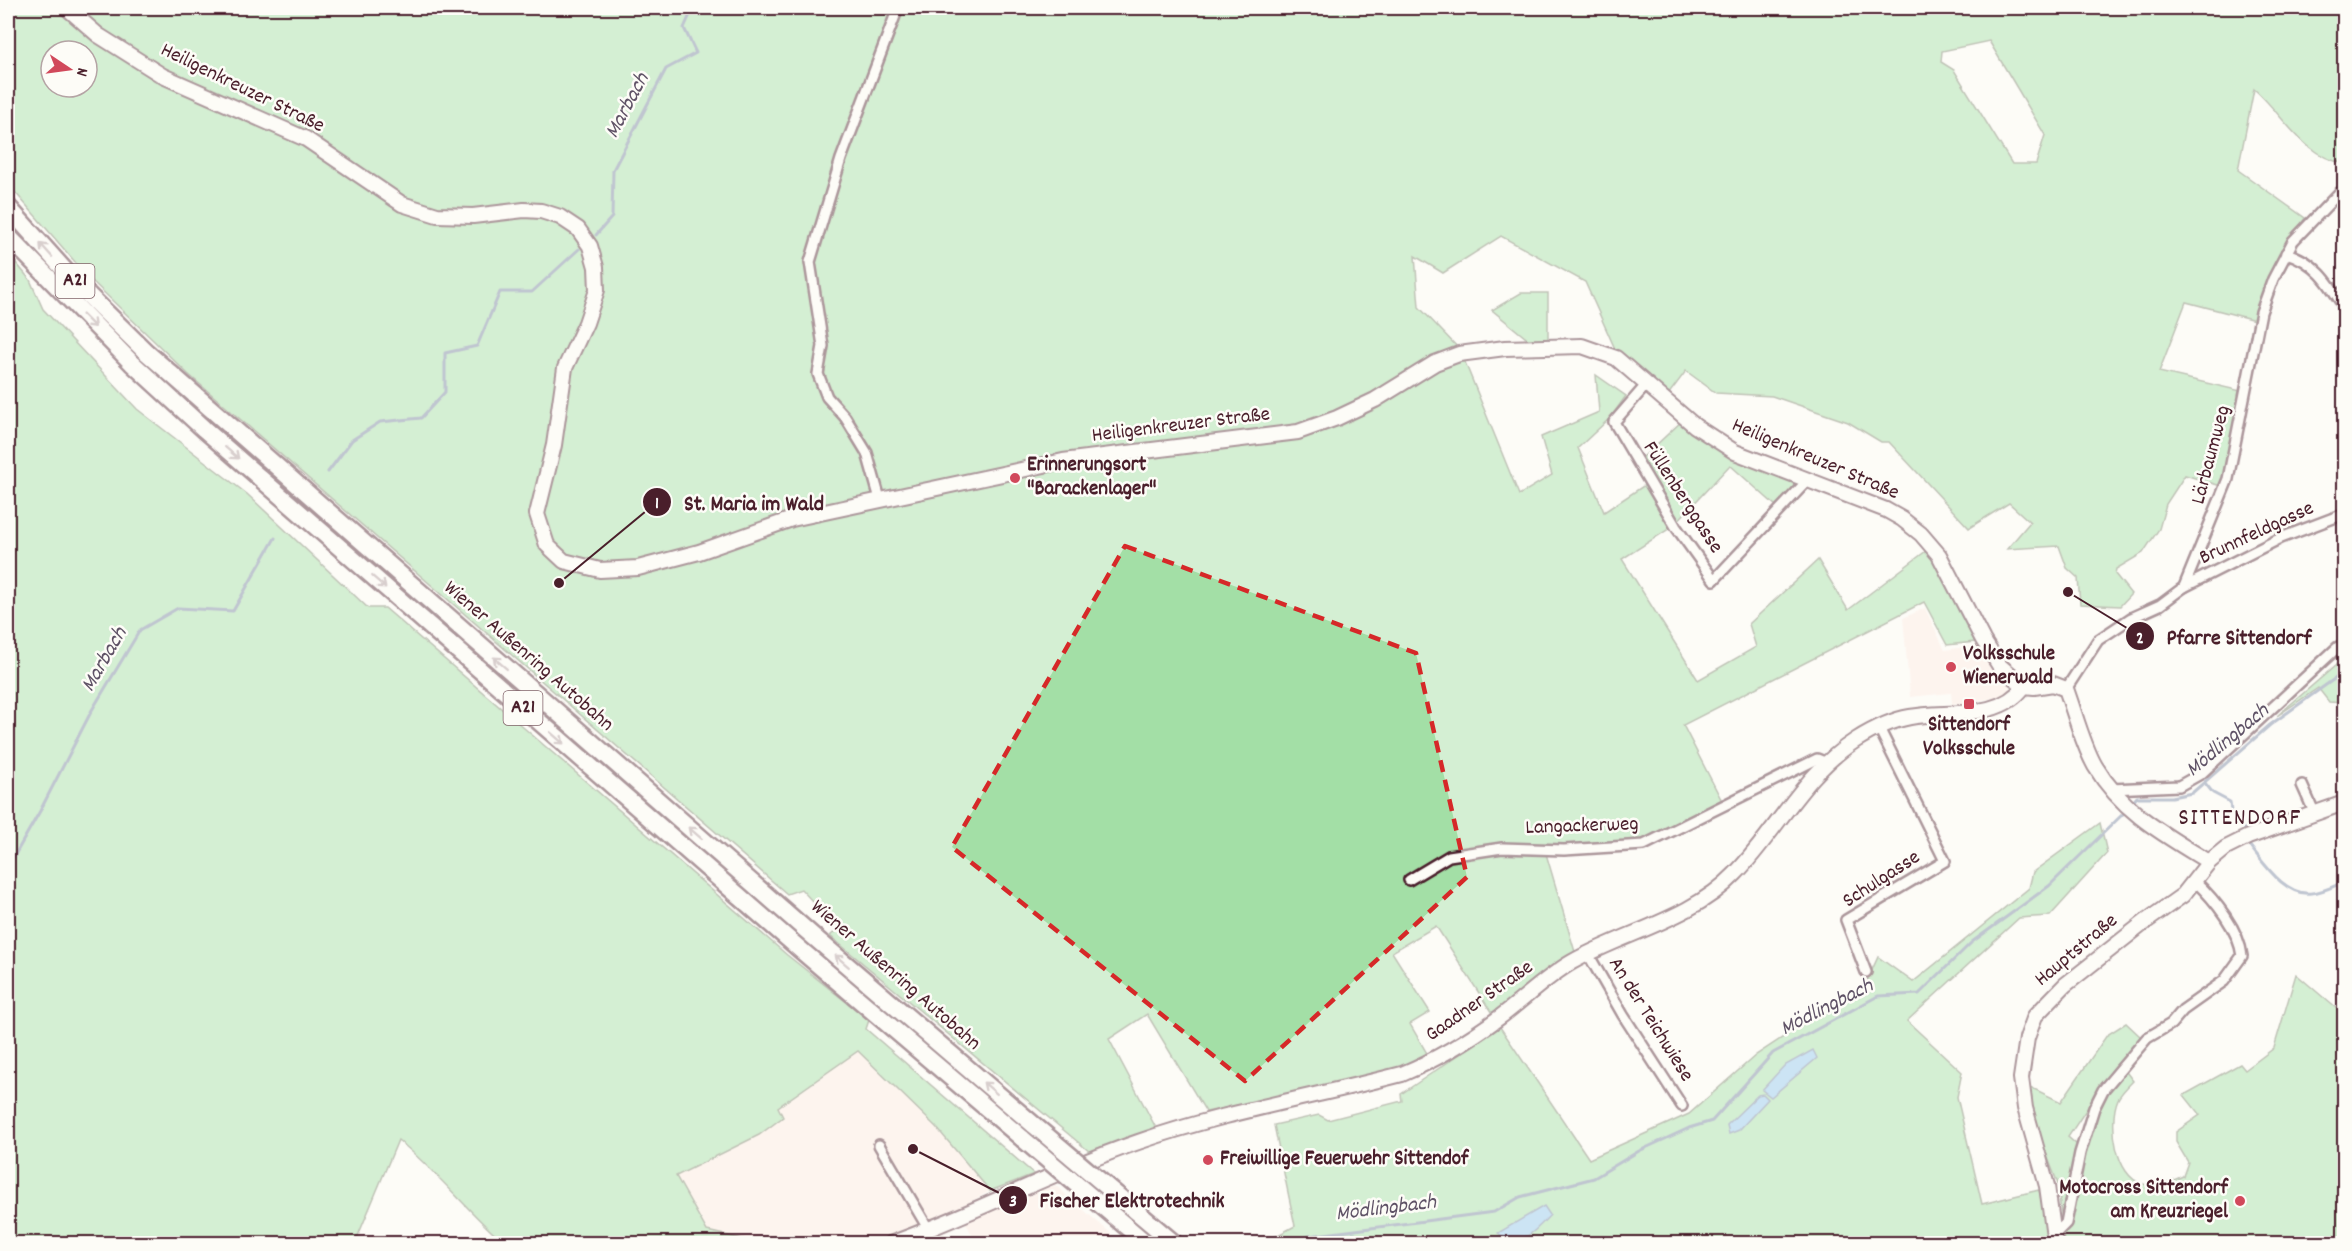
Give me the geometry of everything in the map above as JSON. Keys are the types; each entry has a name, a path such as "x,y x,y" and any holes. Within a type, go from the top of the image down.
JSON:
{"highway":[{"name":"Wiener Außenring Autobahn","path":"8,207 76,283 155,360 805,929 1174,1244"},
{"name":"Wiener Außenring Autobahn","path":"8,236 132,363 196,422 802,951 1147,1244"}],"main road":[{"name":"Heiligenkreuzer Straße","path":"67,8 98,35 163,76 306,140 402,204 437,215 473,216 524,210 542,211 560,217 578,229 590,246 596,267 597,290 586,323 565,368 554,445 537,514 547,545 564,561 600,570 638,568 699,552 792,519 1063,461 1298,432 1337,418 1375,400 1435,363 1459,354 1483,350 1582,346 1616,358 1715,440 1735,452 1886,510 1921,534 1939,555 1990,652 2012,678 2024,686"},
{"path":"2024,686 2053,684 2066,689 2094,764 2120,801 2146,823 2210,862"},
{"name":"Gaadner Straße","path":"890,1244 929,1230 1135,1143 1190,1125 1402,1074 1432,1061 1468,1040 1554,975 1588,954 1703,901 1735,874 1822,761 1879,728 1908,717 1971,713 2017,697 2024,686"},
{"name":"Hauptstraße","path":"2054,1239 2047,1186 2025,1108 2021,1078 2026,1038 2036,1016 2065,985 2196,882 2210,862 2226,848 2248,837 2344,803"}],"street":[{"path":"880,499 867,453 845,417 827,398 818,374 823,346 810,262 841,159 898,8"},
{"name":"Lärbaumweg","path":"2184,587 2228,479 2261,312 2293,241 2339,193"},
{"path":"2286,253 2303,257 2319,272 2344,307"},
{"name":"Füllenberggasse","path":"1647,384 1614,422 1676,527 1714,579 1808,480"},
{"name":"Brunnfeldgasse","path":"2184,587 2281,538 2344,514"},
{"path":"2066,689 2098,640 2131,618 2160,605 2184,587"},
{"path":"2111,789 2180,786 2202,773 2338,647"},
{"name":"Schulgasse","path":"1866,972 1846,920 1945,861 1879,728"},
{"name":"Langackerweg","path":"1409,880 1449,856 1502,848 1564,850 1644,845 1822,761"},
{"path":"2302,785 2315,814"},
{"path":"2054,1239 2066,1223 2080,1153 2094,1108 2103,1090 2147,1038 2171,1024 2183,1010 2224,981 2242,956 2240,943 2207,893 2196,882"},
{"name":"An der Teichwiese","path":"1588,954 1623,1015 1682,1106"},
{"path":"879,1145 929,1230"}],"highlighted area":[{"path":"1125,546 1416,653 1467,877 1245,1081 952,847"}],"shaded area":[{"name":"Volksschule Wienerwald","path":"1925,608 1945,650 1978,645 2009,684 2010,693 1996,698 1952,704 1951,693 1910,697 1903,618"},
{"path":"858,1051 936,1127 990,1191 937,1220 867,1243 760,1244 707,1231 676,1176 759,1135 777,1108"},
{"path":"1055,1185 1122,1243 977,1243 965,1222"}],"green space":[{"path":"8,8 2344,8 2344,163 2317,153 2305,144 2254,89 2238,170 2305,218 2274,264 2255,320 2186,302 2159,372 2241,391 2221,486 2185,475 2166,504 2159,529 2143,553 2116,569 2115,574 2131,594 2120,606 2080,604 2078,578 2067,568 2059,546 2007,549 2030,522 2009,503 1969,528 1889,442 1881,442 1848,422 1772,396 1716,393 1686,371 1668,395 1616,351 1585,282 1501,236 1443,273 1415,256 1419,307 1460,350 1519,495 1552,475 1541,437 1599,412 1596,375 1626,396 1610,418 1578,448 1604,512 1651,481 1639,461 1681,422 1793,480 1794,489 1776,506 1730,465 1672,527 1622,559 1698,680 1756,647 1749,624 1818,560 1848,610 1926,551 1940,567 1975,642 1947,645 1924,602 1683,725 1722,801 1668,833 1645,841 1544,847 1575,952 1493,1015 1436,926 1392,952 1430,1012 1410,1024 1429,1057 1395,1071 1206,1112 1147,1014 1109,1039 1156,1128 1090,1152 830,936 838,929 801,889 787,894 188,374 88,277 8,184","holes":["1989,41 2045,135 2036,164 2012,164 1954,70 1941,62 1942,51"]},
{"path":"8,253 30,280 43,309 137,409 247,494 368,608 385,608 787,955 869,1020 866,1029 1034,1174 990,1191 936,1127 858,1051 778,1107 783,1117 759,1135 676,1176 707,1231 760,1243 504,1243 398,1140 355,1243 8,1243"},
{"path":"1521,293 1548,293 1548,341 1531,342 1492,310"},
{"path":"2344,653 2344,703 2329,702 2318,688 2277,716 2336,665"},
{"path":"2100,823 2107,853 2050,916 2019,918 1907,1021 1962,1072 1957,1097 1982,1204 2039,1190 2050,1243 1261,1244 1295,1226 1274,1125 1319,1115 1328,1120 1402,1101 1401,1094 1500,1027 1589,1159 1689,1114 1756,1055 1866,983 1878,957 1913,982 2029,888 2033,872"},
{"path":"2296,974 2344,1015 2344,1243 2064,1243 2058,1184 2034,1122 2028,1086 2061,1102 2107,1035 2126,1023 2142,1038 2115,1066 2068,1137 2083,1150 2098,1106 2124,1069 2133,1081 2118,1099 2115,1109 2114,1134 2120,1160 2126,1171 2133,1179 2148,1185 2183,1176 2188,1162 2176,1142 2176,1132 2200,1115 2184,1095 2240,1064 2245,1070 2274,1048"}],"water":[{"path":"1813,1050 1817,1058 1771,1097 1762,1090 1784,1066"},
{"path":"1763,1094 1768,1099 1739,1130 1729,1134 1727,1125 1758,1095"},
{"path":"1544,1206 1550,1215 1527,1236 1513,1240 1498,1233"}],"waterway":[{"name":"Marbach","path":"596,235 612,217 613,170 666,69 696,53 684,28 693,8"},
{"name":"Marbach","path":"328,472 352,440 380,422 421,418 445,392 445,353 477,346 500,292 532,292 579,249"},
{"name":"Marbach","path":"8,867 92,710 140,630 178,608 233,611 275,538"},
{"name":"Mödlingbach","path":"2132,803 2137,797 2172,797 2192,793 2270,725 2344,672"},
{"path":"2205,783 2213,793 2230,802 2231,812 2244,829"},
{"name":"Mödlingbach","path":"1293,1244 1309,1236 1494,1212 1520,1197 1594,1178 1639,1151 1689,1128 1712,1121 1773,1053 1878,996 1919,994 1972,942 2049,886 2126,811"},
{"path":"2249,845 2268,869 2293,890 2312,893 2344,882"}],"place":[{"name":"Erinnerungsort \"Barackenlager\"","path":"1015,478"},
{"name":"St. Maria im Wald","path":"559,583"},
{"name":"Pfarre Sittendorf","path":"2068,592"},
{"name":"Volksschule Wienerwald","path":"1951,667"},
{"name":"Sittendorf Volksschule","path":"1969,704"},
{"name":"Fischer Elektrotechnik","path":"913,1149"},
{"name":"Freiwillige Feuerwehr Sittendof","path":"1208,1160"},
{"name":"Motocross Sittendorf am Kreuzriegel","path":"2240,1201"}],"district":[{"name":"SITTENDORF","path":"2240,819"}]}
